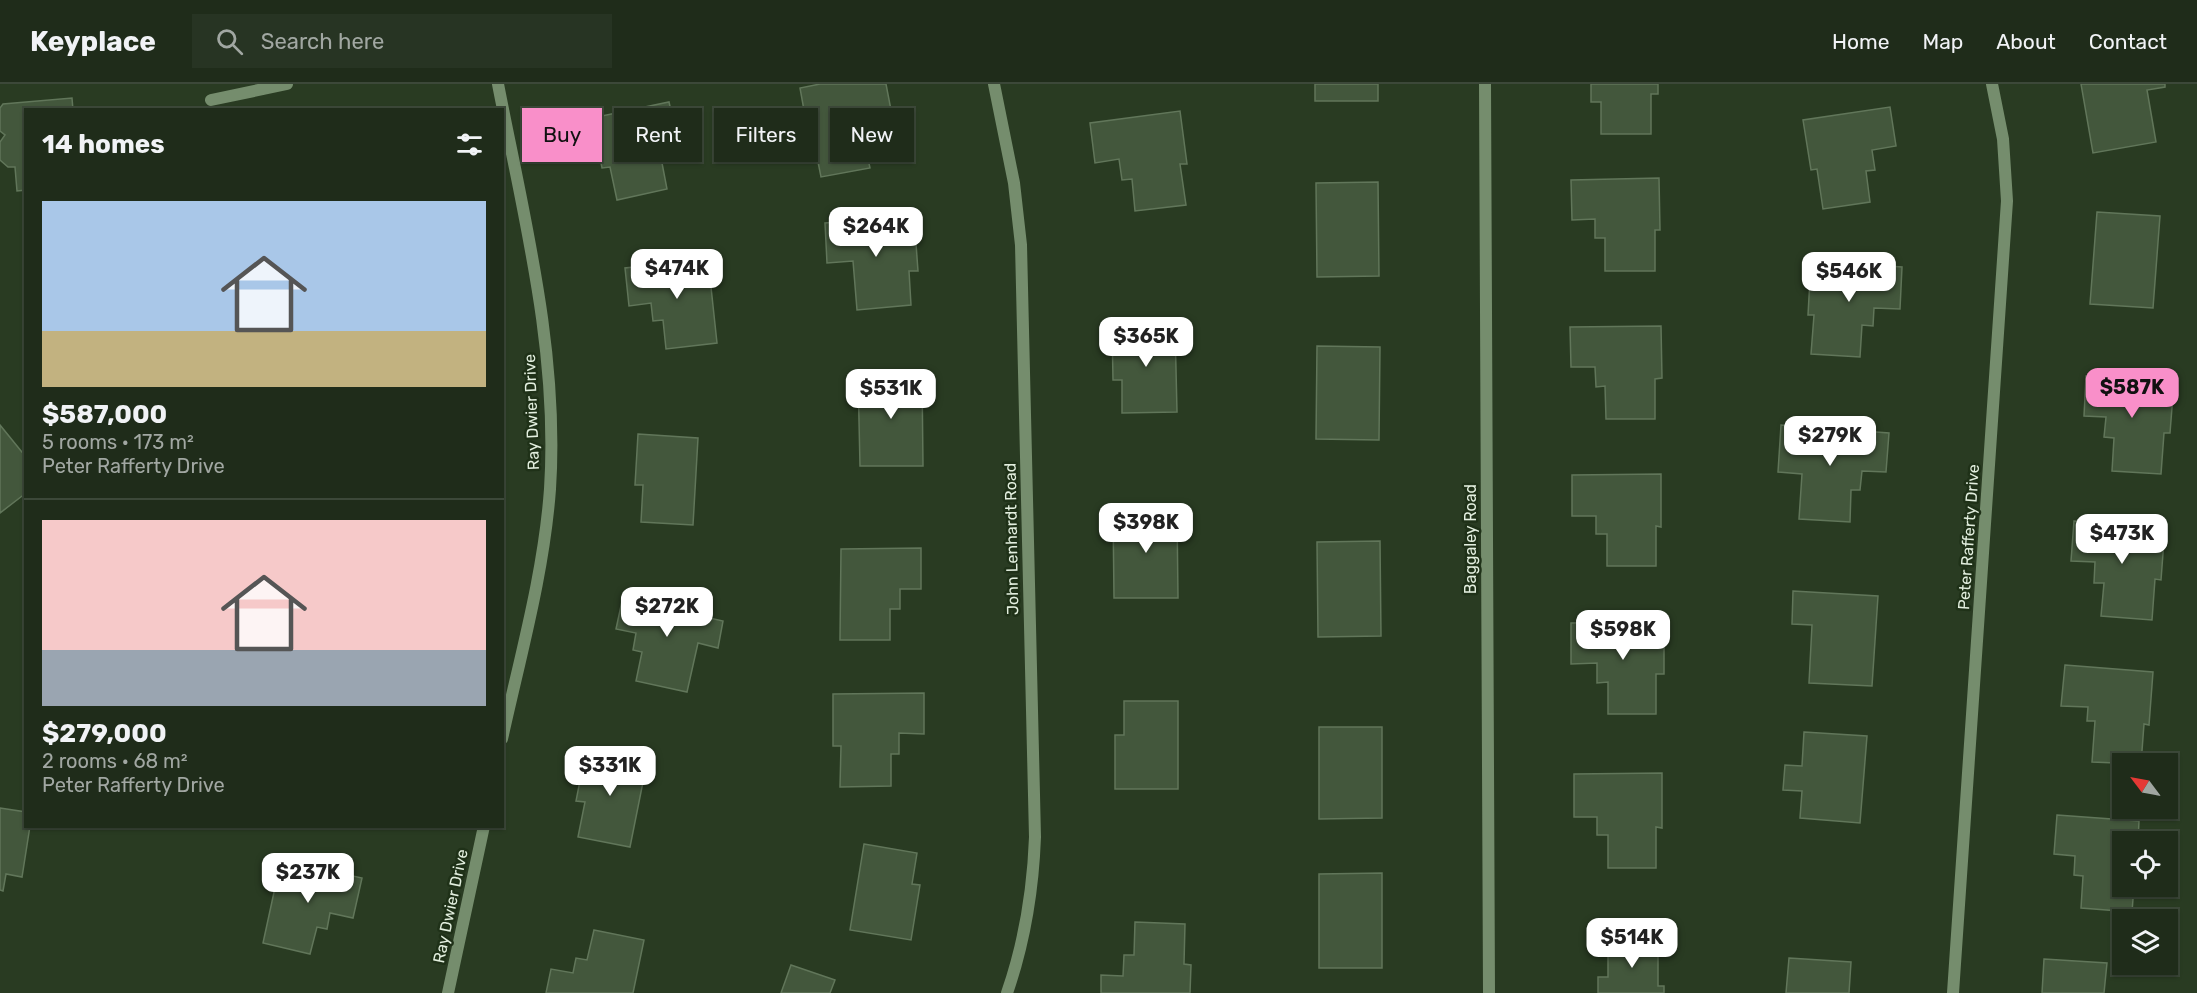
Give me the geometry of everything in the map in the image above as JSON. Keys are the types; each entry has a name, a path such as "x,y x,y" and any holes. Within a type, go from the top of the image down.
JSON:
{"street":[{"path":"211,100 287,84"},
{"name":"Ray Dwier Drive","path":"498,84 503,108"},
{"name":"John Lenhardt Road","path":"994,84 1014,183 1021,245 1035,837 1033,889 1020,955 1007,993"},
{"name":"Baggaley Road","path":"1485,84 1489,993"},
{"name":"Peter Rafferty Drive","path":"1953,993 2007,201 2003,139 1992,84"},
{"name":"Ray Dwier Drive","path":"504,115 544,324 551,407 550,490 541,558 504,731"},
{"name":"Ray Dwier Drive","path":"448,993 484,828"}],"building":[{"path":"820,84 886,84 891,108 830,108 830,162 869,162 870,168 821,177 818,162 818,108 804,108 800,88"},
{"path":"1315,84 1378,84 1378,101 1315,101"},
{"path":"1591,84 1658,84 1658,94 1651,94 1651,134 1601,134 1601,102 1591,102"},
{"path":"2081,84 2165,84 2165,87 2147,90 2156,142 2093,153"},
{"path":"72,98 73,108 24,108 24,190 17,191 15,167 8,167 0,160 0,142 5,135 0,131 0,108 3,104"},
{"path":"669,102 670,108 640,108"},
{"path":"1890,107 1896,146 1872,150 1875,170 1866,171 1870,202 1823,209 1817,169 1811,170 1803,120"},
{"path":"1180,111 1187,164 1180,164 1186,205 1135,211 1132,179 1122,180 1119,159 1095,163 1090,123"},
{"path":"614,113 614,162 662,162 667,189 617,200 610,167 602,168 601,162 602,116"},
{"path":"1659,178 1660,230 1655,230 1655,271 1605,271 1605,238 1595,238 1595,219 1572,220 1571,180"},
{"path":"1378,182 1379,276 1317,277 1316,183"},
{"path":"2097,212 2160,216 2153,308 2090,304"},
{"path":"914,216 918,271 909,271 911,305 857,310 853,261 827,263 825,223"},
{"path":"708,259 717,343 666,349 663,320 653,321 651,303 629,306 625,268"},
{"path":"1811,261 1902,267 1900,309 1874,308 1873,326 1862,325 1860,357 1811,354 1814,315 1808,315"},
{"path":"1175,326 1177,412 1122,413 1122,380 1113,380 1112,327"},
{"path":"1661,326 1662,378 1655,379 1655,419 1606,419 1605,386 1596,387 1595,367 1571,367 1570,327"},
{"path":"1317,346 1380,347 1379,440 1316,439"},
{"path":"922,374 923,466 860,466 858,375"},
{"path":"2086,376 2174,382 2170,433 2164,433 2161,474 2112,471 2114,438 2104,437 2106,417 2084,416"},
{"path":"0,425 24,455 24,495 0,513"},
{"path":"1781,425 1889,433 1886,472 1862,471 1860,490 1851,490 1850,522 1799,519 1802,474 1778,472"},
{"path":"638,434 698,438 693,525 641,522 643,485 635,485"},
{"path":"1661,474 1661,527 1656,526 1656,566 1607,566 1607,534 1596,534 1596,516 1572,516 1572,475"},
{"path":"1177,510 1178,598 1114,598 1113,511"},
{"path":"2074,521 2165,527 2161,580 2155,579 2152,620 2101,616 2104,583 2094,583 2095,562 2071,561"},
{"path":"1380,541 1381,636 1318,637 1317,542"},
{"path":"921,548 921,589 900,589 900,609 890,609 890,640 840,640 841,549"},
{"path":"1793,591 1878,596 1872,686 1809,683 1812,625 1792,624"},
{"path":"624,592 707,610 705,617 723,621 718,648 698,643 687,692 636,681 642,652 633,650 636,633 616,629"},
{"path":"1664,622 1664,674 1656,674 1656,714 1608,714 1608,682 1597,683 1597,663 1571,664 1571,623"},
{"path":"2065,665 2153,672 2149,725 2144,724 2142,753 2112,753 2112,763 2092,762 2095,721 2087,721 2088,707 2061,706"},
{"path":"924,693 924,734 899,733 899,754 891,754 891,786 840,787 841,746 833,746 833,694"},
{"path":"1124,701 1178,701 1178,789 1115,789 1115,735 1124,735"},
{"path":"1319,727 1382,727 1382,818 1319,819"},
{"path":"1804,732 1867,736 1860,823 1800,818 1802,791 1783,790 1785,765 1802,766"},
{"path":"586,750 647,762 630,847 578,837 585,802 576,801"},
{"path":"1662,773 1662,828 1656,827 1656,868 1608,868 1608,835 1597,835 1597,817 1574,817 1574,774"},
{"path":"0,808 24,812 24,828 30,828 22,877 6,874 3,891 0,890"},
{"path":"2057,815 2139,821 2139,831 2112,831 2112,897 2133,897 2132,909 2112,910 2081,908 2083,876 2074,875 2075,856 2054,854"},
{"path":"864,844 917,853 912,884 920,885 911,940 850,930"},
{"path":"281,860 362,878 353,918 330,913 327,929 317,927 310,954 263,943"},
{"path":"1382,873 1382,968 1319,968 1319,874"},
{"path":"1135,922 1185,924 1184,964 1191,965 1190,993 1101,993 1101,975 1123,976 1124,955 1134,955"},
{"path":"594,930 644,940 633,993 546,993 551,969 573,973 576,958 587,960"},
{"path":"1658,942 1658,986 1664,986 1664,993 1598,993 1598,977 1608,977 1608,943"},
{"path":"1789,958 1851,962 1849,993 1786,993"},
{"path":"2044,959 2107,963 2104,993 2042,993"},
{"path":"791,965 835,980 830,993 781,993"}]}
